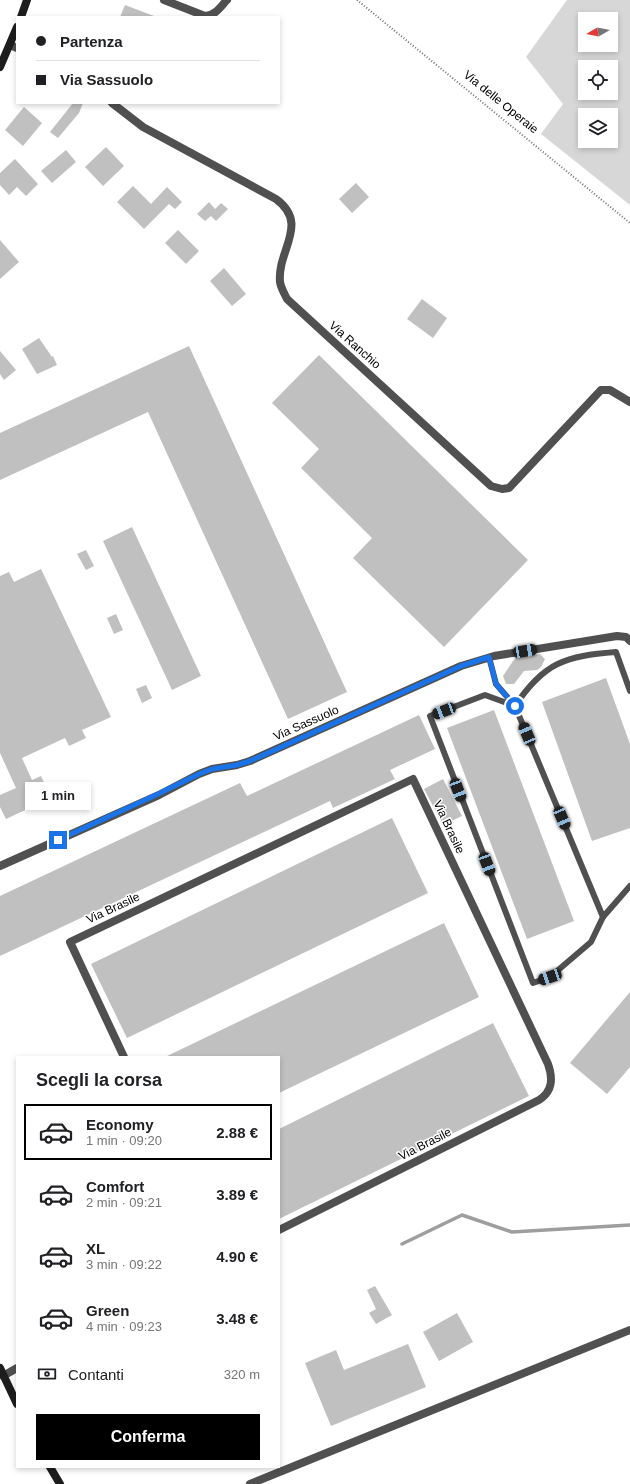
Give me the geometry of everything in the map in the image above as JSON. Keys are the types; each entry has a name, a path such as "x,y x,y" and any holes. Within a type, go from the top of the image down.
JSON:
{"street":[{"path":"21,16 27,0"},
{"path":"164,0 205,16 214,14 227,0"},
{"path":"0,67 13,47 16,32"},
{"name":"Via Ranchio","path":"113,104 143,127 276,200 284,206 290,214 292,225 280,275 281,286 287,299 490,486 502,490 509,488 597,392 604,389 610,390 630,402"},
{"name":"Via Sassuolo","path":"0,866 199,774 212,769 237,765 250,761 461,666 489,657 617,636 626,637 630,641"},
{"name":"Via Brasile","path":"124,1056 70,942 413,780 548,1064 551,1078 550,1088 546,1095 540,1100 280,1230"},
{"path":"250,1484 630,1330"},
{"path":"16,1368 1,1372 16,1402"},
{"path":"51,1468 60,1484"}],"lane":[{"path":"515,706 526,690 553,666 564,660 585,654 616,652 630,691"},
{"path":"489,657 496,684 515,706 603,917"},
{"path":"515,706 485,695 430,716 533,983 550,977 592,942 603,917 630,886"}],"path":[{"name":"Via delle Operaie","path":"357,0 630,223"}],"shaded area":[{"path":"567,0 630,0 630,205 541,134 563,104 526,57"}],"building":[{"path":"125,5 154,16 120,16"},
{"path":"72,104 83,104 79,113 58,138 50,132"},
{"path":"24,107 42,123 23,146 5,130"},
{"path":"106,147 124,166 103,186 85,167"},
{"path":"66,150 76,162 52,183 41,171"},
{"path":"15,159 38,184 26,196 17,187 9,195 0,185 0,173"},
{"path":"356,183 369,197 352,213 339,199"},
{"path":"133,186 151,204 167,187 182,202 175,209 169,204 144,229 117,202"},
{"path":"209,202 215,209 221,203 228,209 216,221 211,216 205,221 197,214"},
{"path":"178,230 199,251 186,264 165,243"},
{"path":"0,240 19,262 0,279"},
{"path":"224,268 246,294 232,306 210,281"},
{"path":"422,299 447,318 433,338 407,319"},
{"path":"39,338 52,357 53,356 57,365 37,374 22,349"},
{"path":"189,346 347,692 288,719 148,412 0,480 0,433"},
{"path":"0,351 16,370 4,380 0,374"},
{"path":"319,355 528,560 444,647 353,558 372,538 301,468 319,449 272,403"},
{"path":"132,527 201,676 172,690 103,541"},
{"path":"86,550 94,566 86,570 77,554"},
{"path":"41,569 111,717 82,730 86,738 69,746 65,738 22,758 32,780 41,776 51,798 6,819 0,807 0,795 16,788 0,753 0,576 9,572 14,582"},
{"path":"116,614 123,630 114,634 107,618"},
{"path":"540,654 545,659 541,667 537,670 524,671 514,684 506,684 503,676 516,658"},
{"path":"606,678 630,744 630,828 592,841 542,702"},
{"path":"146,685 152,698 142,703 136,689"},
{"path":"494,710 574,921 527,939 447,728"},
{"path":"419,715 435,749 390,770 395,779 333,808 330,801 0,956 0,896 240,783 247,796"},
{"path":"443,779 462,816 443,825 424,789"},
{"path":"392,818 428,893 127,1038 91,964"},
{"path":"444,923 479,997 280,1093 280,1056 167,1056"},
{"path":"630,992 630,1067 607,1094 570,1063"},
{"path":"493,1023 529,1096 280,1219 280,1129"},
{"path":"375,1286 392,1315 376,1324 369,1313 376,1309 367,1290"},
{"path":"457,1313 473,1342 439,1361 423,1332"},
{"path":"408,1344 426,1387 331,1426 305,1363 336,1350 344,1370"}],"waterway":[{"path":"402,1244 462,1215 512,1232 630,1225"}],"route":[{"path":"58,840 199,774 212,769 237,765 250,761 461,666 478,660 489,657 496,684 515,706"}]}
